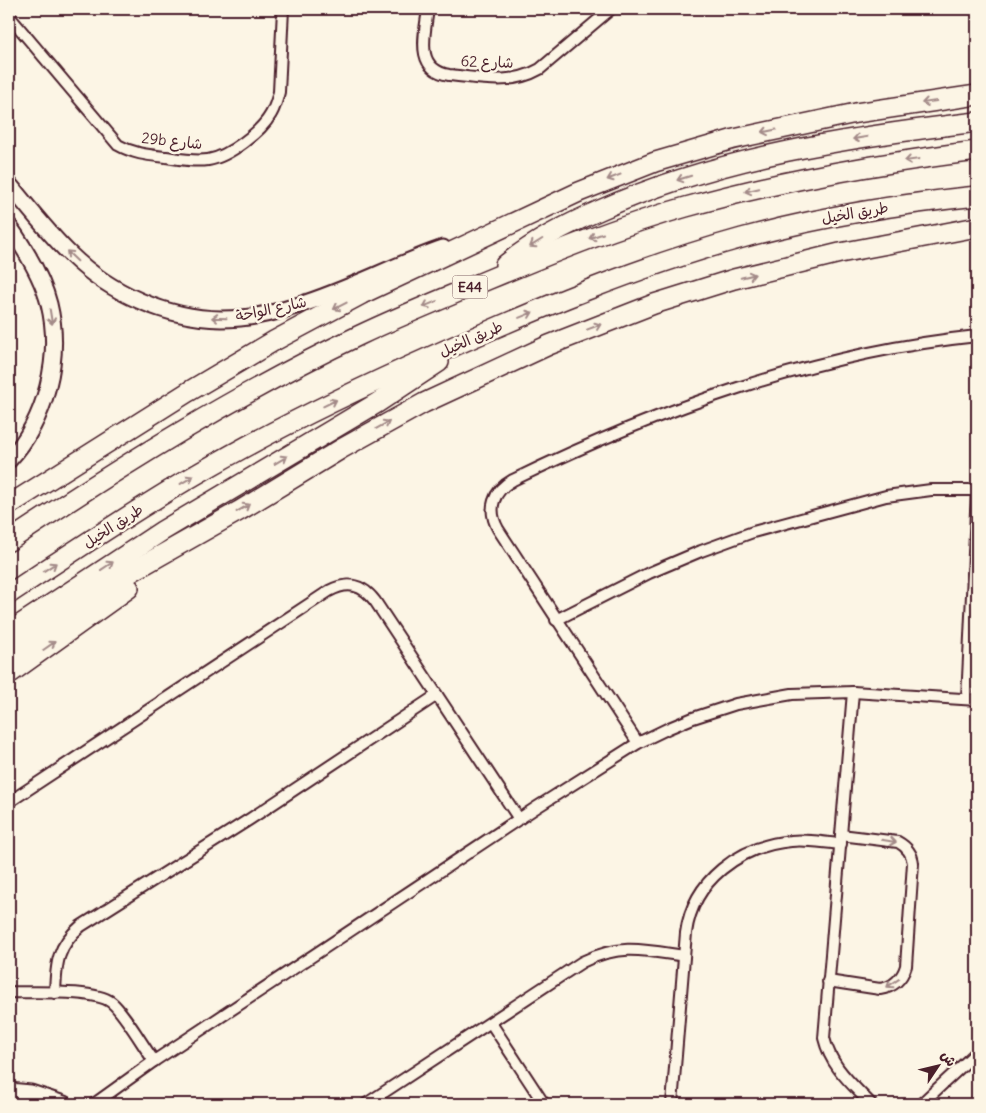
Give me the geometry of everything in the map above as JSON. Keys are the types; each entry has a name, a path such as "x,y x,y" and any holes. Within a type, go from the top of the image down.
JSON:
{"highway":[{"path":"9,504 281,337 362,294 604,181 709,145 846,115 977,95"},
{"path":"488,280 507,263 550,234 572,222 672,181 729,165 808,148 872,136 977,122"},
{"name":"E44","path":"9,541 150,451 262,386 361,334 586,240 686,207 772,186 837,172 977,151"},
{"name":"طريق الخيل","path":"9,594 153,500 237,451 324,406 470,339 613,281 740,239 857,212 977,196"},
{"path":"9,653 111,585 341,449 424,403 501,367 582,332 654,304 743,277 840,253 977,227"},
{"path":"9,632 194,512 401,388 470,339"},
{"path":"9,490 63,463 96,450"},
{"path":"9,674 125,590 186,541"}],"street":[{"name":"29b شارع","path":"9,16 118,145 128,151 140,154 208,160 222,156 234,149 263,125 276,104 284,9"},
{"name":"شارع 62","path":"428,9 425,53 426,61 432,69 440,74 506,81 530,75 540,69 611,9"},
{"name":"شارع الواحة","path":"9,184 71,256 94,275 116,289 139,300 171,311 204,318 237,318 299,305 426,254 481,238"},
{"path":"9,226 33,266 48,302 53,347 50,375 43,403 26,437 9,460"},
{"path":"638,743 556,620 494,520 492,510 497,492 504,485 552,461 644,421 722,393 819,364 853,356 923,343 977,336"},
{"path":"94,1104 154,1061 519,819 638,743 693,718 736,704 792,694 853,692 972,699 977,490 931,490 886,496 762,530 701,551 649,573 556,620"},
{"path":"9,802 329,591 352,584 366,591 371,596 519,819"},
{"path":"853,692 824,1038 827,1051 840,1072 871,1104"},
{"path":"55,993 58,958 67,940 81,926 250,819 437,695"},
{"path":"672,1104 688,916 696,898 708,882 723,868 749,852 778,843 841,839 898,842 907,848 913,863 906,966 901,978 892,986 880,989 828,981"},
{"path":"370,1103 582,962 596,955 621,949 634,949 684,956"},
{"path":"9,992 95,995 110,1001 154,1061"},
{"path":"491,1023 544,1104"},
{"path":"920,1104 977,1052"},
{"path":"107,1104 116,1088"},
{"path":"9,1091 32,1093 64,1104"}]}
